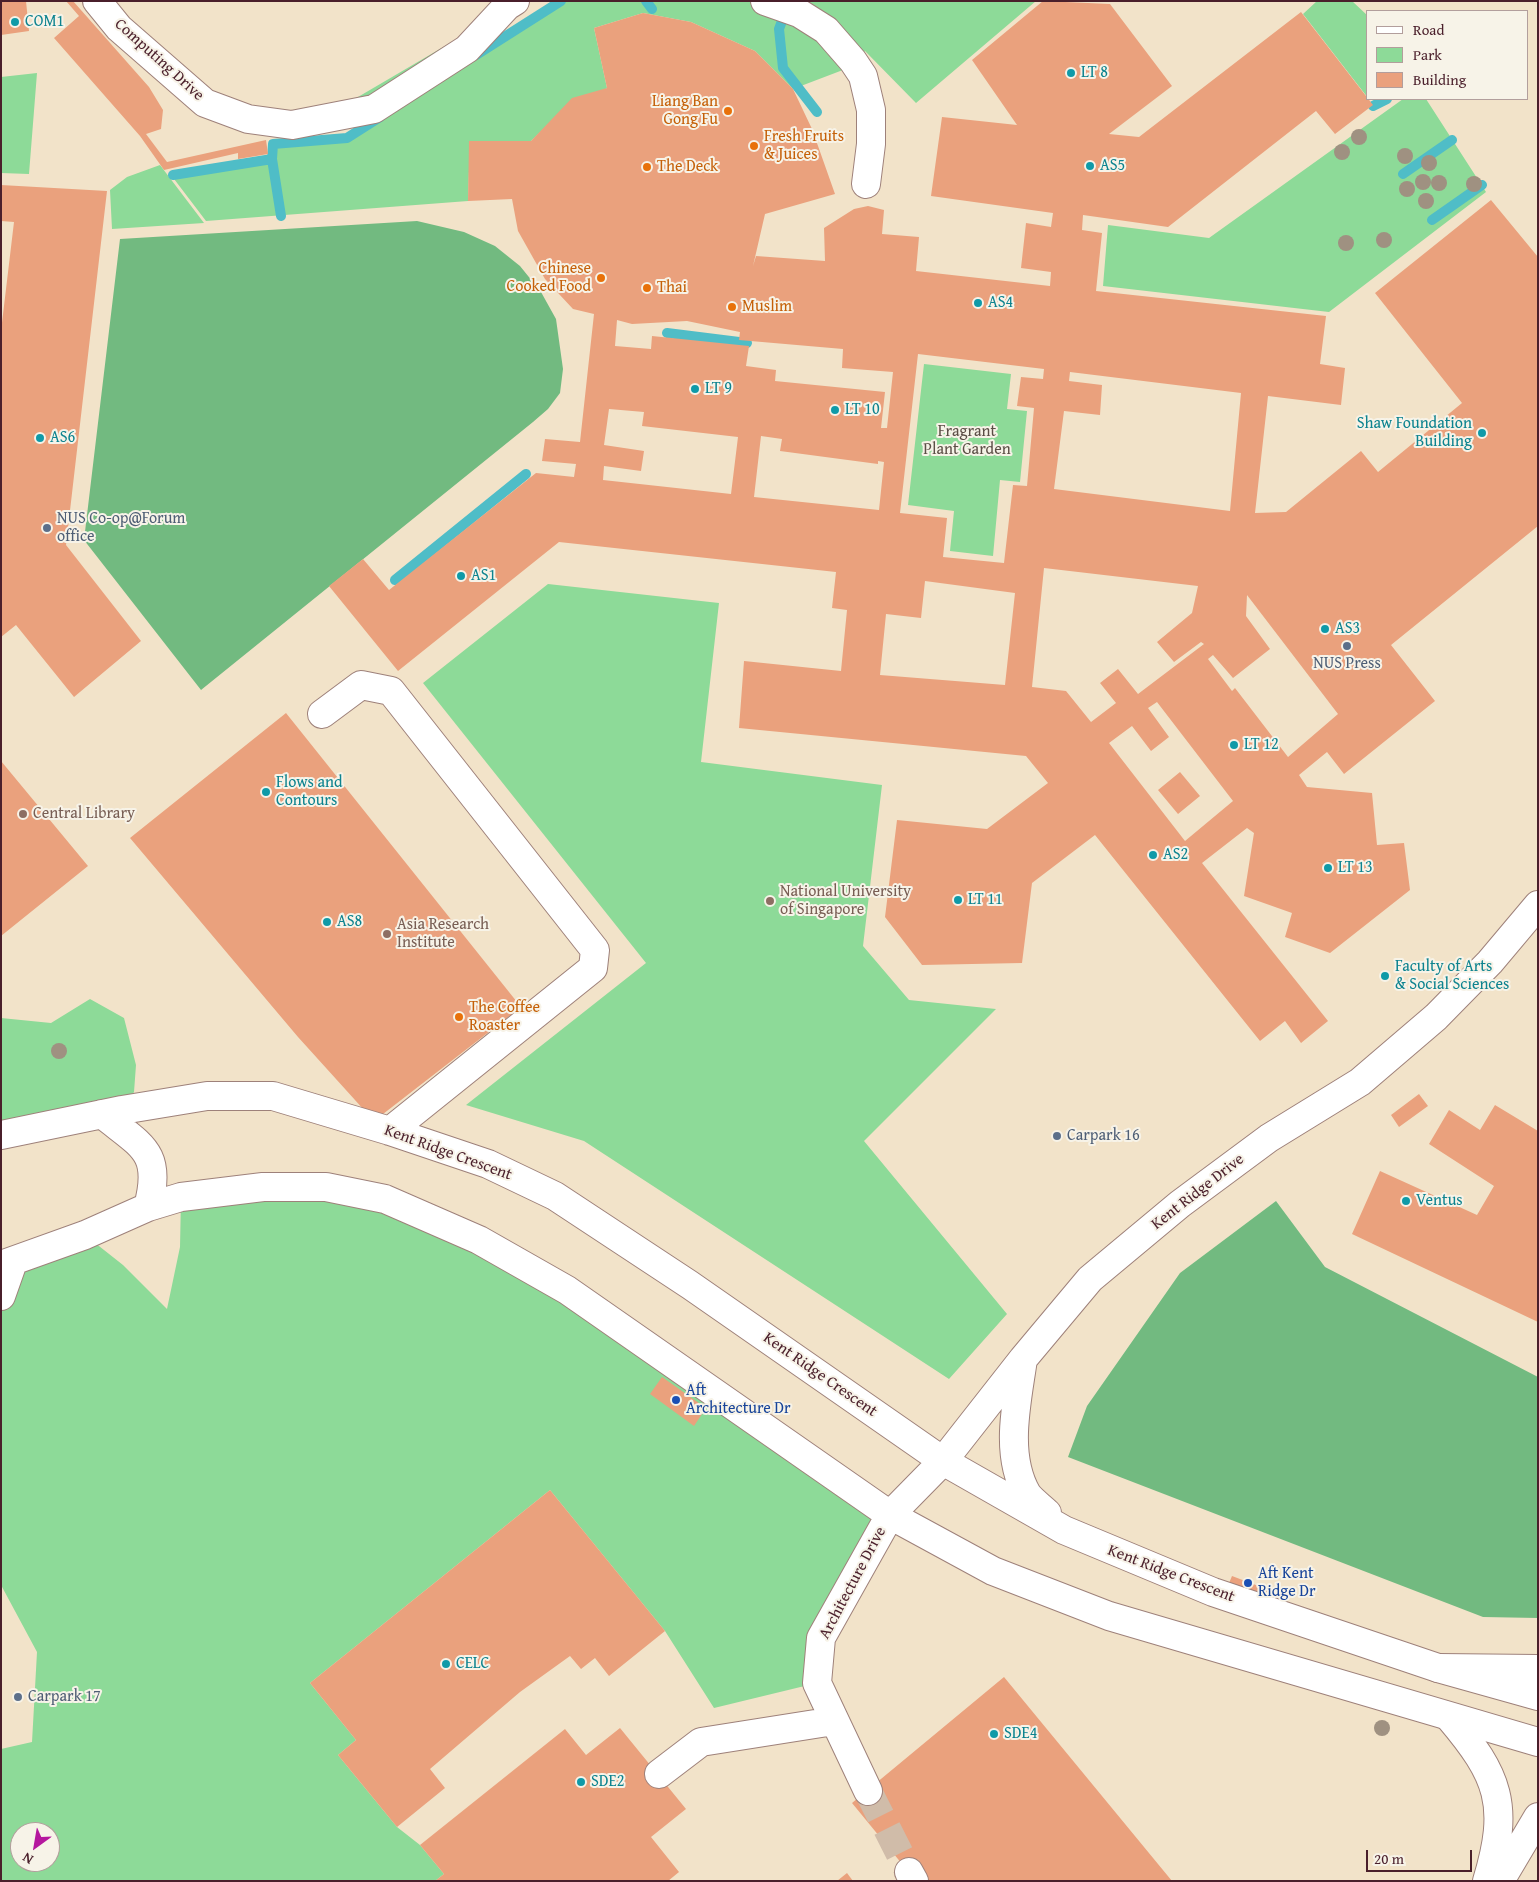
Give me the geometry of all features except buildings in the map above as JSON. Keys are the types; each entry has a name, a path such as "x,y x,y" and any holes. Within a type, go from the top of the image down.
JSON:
{"street":[{"name":"Computing Drive","path":"97,1 119,28 205,103 248,119 292,125 374,109 467,49 507,6 515,1"},
{"path":"765,1 799,13 826,30 853,61 863,76 870,110 871,144 866,184"},
{"path":"322,714 361,685 391,691 595,950 593,968 390,1131"},
{"name":"Kent Ridge Drive","path":"890,1515 943,1461 1022,1360 1090,1279 1150,1229 1269,1138 1360,1082 1447,1020 1490,962 1538,905"},
{"name":"Kent Ridge Crescent","path":"1,1135 102,1114 207,1096 273,1096 390,1131 488,1164 555,1196 690,1285 943,1461 1064,1530 1213,1592 1438,1668 1538,1696"},
{"path":"102,1114 147,1150 154,1179 148,1207"},
{"path":"1,1296 7,1263 85,1235 148,1207 181,1197 263,1188 326,1187 385,1198 479,1240 567,1290 890,1515 994,1571 1109,1616 1538,1742"},
{"path":"1022,1360 1014,1435 1017,1467 1028,1495 1064,1530"},
{"name":"Architecture Drive","path":"868,1791 818,1683 821,1638 890,1515"},
{"path":"1438,1668 1538,1669"},
{"path":"1448,1717 1471,1743 1486,1767 1497,1797 1500,1822 1495,1855 1488,1881"},
{"path":"659,1774 701,1742 834,1721"},
{"path":"1500,1881 1538,1817"}],"green space":[{"path":"561,1 1036,1 916,103 865,51 856,65 793,89 755,51 691,22 643,13 594,28 607,88 550,123 531,141 470,141 468,201 206,221 171,175 275,156 273,144 347,138"},
{"path":"1317,1 1352,1 1366,14 1366,95 1303,14"},
{"path":"474,29 476,33 348,107 346,104"},
{"path":"37,73 29,174 1,173 1,77"},
{"path":"1402,100 1427,100 1486,192 1329,312 1103,286 1108,225 1209,238"},
{"path":"160,165 204,223 112,229 110,190 127,177"},
{"path":"417,221 464,232 495,246 520,266 541,292 556,319 563,369 560,393 548,409 533,422 201,690 84,540 120,239"},
{"name":"Fragrant Plant Garden","path":"924,364 1011,374 1007,409 1027,411 1020,482 1000,480 993,556 950,551 954,511 908,505"},
{"path":"548,584 719,603 701,762 882,785 863,946 909,1000 996,1009 864,1141 1007,1314 949,1379 584,1141 466,1105 646,963 423,683"},
{"path":"90,999 124,1018 136,1065 134,1092 122,1110 1,1135 1,1018 51,1023"},
{"path":"326,1187 479,1240 890,1515 821,1638 817,1683 714,1708 665,1631 550,1490 310,1683 356,1740 338,1755 397,1827 420,1845 444,1874 435,1881 1,1881 1,1749 32,1742 37,1652 1,1585 1,1293 13,1262 85,1235 123,1265 167,1309 180,1247 181,1197"},
{"path":"1276,1201 1325,1267 1538,1377 1538,1618 1483,1617 1068,1457 1087,1406 1180,1273"}],"waterway":[{"path":"476,55 561,1"},
{"path":"646,1 652,9"},
{"path":"789,16 785,13 779,29 783,68 817,112"},
{"path":"1373,106 1385,100"},
{"path":"173,175 272,159 273,144 347,138 380,117"},
{"path":"1403,174 1452,140"},
{"path":"272,159 281,216"},
{"path":"1432,220 1482,185"},
{"path":"667,333 747,343"},
{"path":"395,580 526,474"}],"tunnel":[{"path":"868,1791 909,1872"}],"place":[{"name":"COM1","path":"15,22"},
{"name":"LT 8","path":"1071,73"},
{"name":"Liang Ban Gong Fu","path":"728,111"},
{"name":"Fresh Fruits & Juices","path":"754,146"},
{"name":"AS5","path":"1090,166"},
{"name":"The Deck","path":"647,167"},
{"name":"Chinese Cooked Food","path":"601,278"},
{"name":"Thai","path":"647,288"},
{"name":"AS4","path":"978,303"},
{"name":"Muslim","path":"732,307"},
{"name":"LT 9","path":"695,389"},
{"name":"LT 10","path":"835,410"},
{"name":"Shaw Foundation Building","path":"1482,433"},
{"name":"AS6","path":"40,438"},
{"name":"NUS Co-op@Forum office","path":"47,528"},
{"name":"AS1","path":"461,576"},
{"name":"AS3","path":"1325,629"},
{"name":"NUS Press","path":"1347,646"},
{"name":"LT 12","path":"1234,745"},
{"name":"Flows and Contours","path":"266,792"},
{"name":"Central Library","path":"23,814"},
{"name":"AS2","path":"1153,855"},
{"name":"LT 13","path":"1328,868"},
{"name":"LT 11","path":"958,900"},
{"name":"National University of Singapore","path":"770,901"},
{"name":"AS8","path":"327,922"},
{"name":"Asia Research Institute","path":"387,934"},
{"name":"Faculty of Arts & Social Sciences","path":"1385,976"},
{"name":"The Coffee Roaster","path":"459,1017"},
{"name":"Carpark 16","path":"1057,1136"},
{"name":"Ventus","path":"1406,1201"},
{"name":"Aft Architecture Dr","path":"676,1400"},
{"name":"Aft Kent Ridge Dr","path":"1248,1583"},
{"name":"CELC","path":"446,1664"},
{"name":"Carpark 17","path":"18,1697"},
{"name":"SDE4","path":"994,1734"},
{"name":"SDE2","path":"581,1782"}]}
